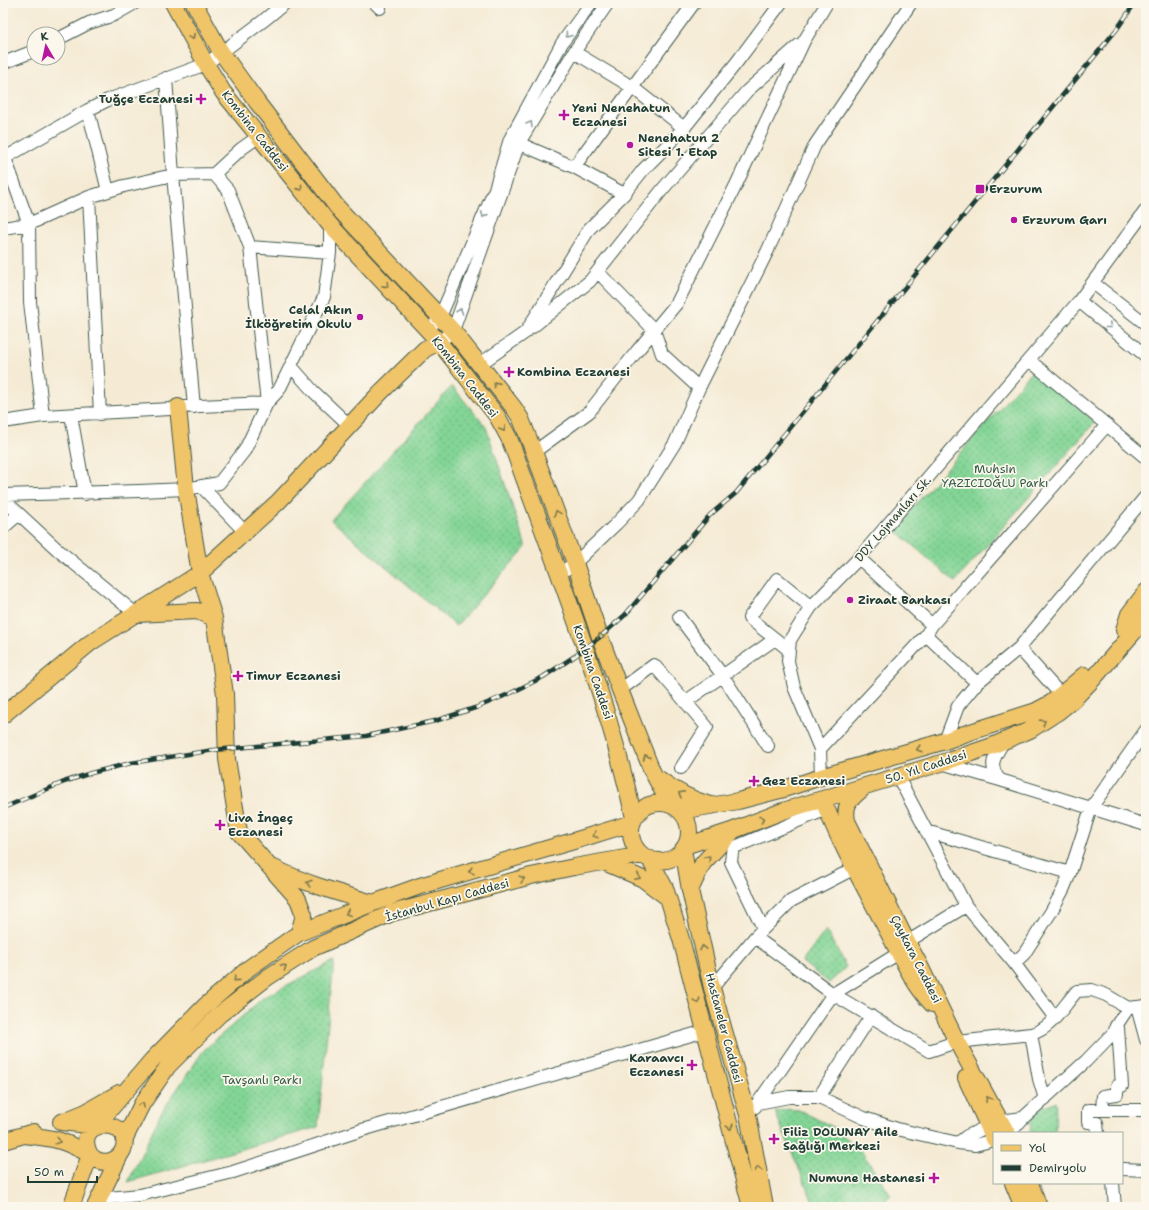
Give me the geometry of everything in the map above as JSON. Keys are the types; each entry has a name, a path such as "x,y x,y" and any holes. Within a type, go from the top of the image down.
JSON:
{"main road":[{"name":"Kombina Caddesi","path":"173,3 223,92 258,137 330,225 497,416 508,438 571,607 614,736 633,820"},
{"name":"Kombina Caddesi","path":"194,3 221,52 337,207 453,331 514,408 521,420 534,452 575,563 600,637 654,775 675,808"},
{"path":"3,715 90,643 200,573 278,502 431,341"},
{"path":"178,407 194,487 200,573 214,618 224,694 227,759 239,832 298,899 304,916 299,933"},
{"name":"50. Yıl Caddesi","path":"1134,630 1129,614 1146,592"},
{"name":"50. Yıl Caddesi","path":"684,847 734,830 782,811 829,808 867,782 898,777 1004,741 1030,730 1074,700 1134,630 1146,605"},
{"path":"136,614 196,611 214,618"},
{"name":"50. Yıl Caddesi","path":"675,808 712,806 784,789 945,741 1036,711 1051,703 1061,695 1146,618"},
{"name":"Çaykara Caddesi","path":"954,1043 918,962 903,947 847,821 845,812 846,805 867,782 948,753 1017,724 1036,711"},
{"path":"654,775 677,792 712,806"},
{"path":"664,803 675,808 685,817 689,831 684,847 673,857 666,860 657,860 646,857 637,850 631,837 633,820 639,811 650,804 664,803"},
{"path":"829,808 855,868 903,947 924,996 934,1007"},
{"name":"Çaykara Caddesi","path":"829,808 954,1043 999,1132"},
{"path":"72,1207 90,1155 86,1142 87,1136 91,1130 152,1060 211,1001 249,968 299,933 420,886 577,840 633,820"},
{"path":"690,890 703,863 734,830"},
{"name":"Hastaneler Caddesi","path":"684,847 690,890 712,988 753,1109 765,1207"},
{"name":"Hastaneler Caddesi","path":"646,857 659,877 668,897 681,939 751,1207"},
{"name":"İstanbul Kapı Caddesi","path":"124,1140 142,1104 168,1066 219,1015 268,977 313,948 392,913 531,876 604,862 646,857"},
{"path":"604,862 643,879 668,897"},
{"path":"267,865 302,881 373,903"},
{"path":"3,1141 24,1136 61,1122 96,1106 130,1086"},
{"path":"61,1122 96,1126 102,1124 114,1126 124,1140 124,1146 97,1203"},
{"path":"24,1136 47,1138 59,1141 90,1155 101,1162 108,1162 119,1157"},
{"path":"1013,1184 1023,1207"},
{"path":"1030,1184 1039,1207"}],"street":[{"path":"66,35 135,3"},
{"path":"44,416 30,302 29,224 4,159 108,100 206,64 285,3"},
{"path":"431,341 515,141 562,43 591,3"},
{"path":"431,341 453,331 515,141 608,3"},
{"path":"574,167 694,3"},
{"path":"526,332 589,229 624,194 643,170 684,128 737,62 781,3"},
{"path":"534,452 589,412 676,303 735,187 804,41 826,3"},
{"path":"558,574 575,563 639,500 675,443 698,388 767,252 815,145 911,3"},
{"path":"480,364 526,332 590,281 662,190 747,91 804,41"},
{"path":"574,52 632,87 684,128"},
{"path":"5,59 26,53"},
{"path":"166,78 173,175 194,407"},
{"path":"88,110 108,191"},
{"path":"3,228 29,224 89,197 108,191 173,175 214,174 241,149 258,137"},
{"path":"515,141 574,167 624,194"},
{"path":"214,174 228,190 250,247 267,404"},
{"path":"89,197 100,414"},
{"name":"DDY Lojmanları Sk.","path":"821,777 820,749 794,687 788,661 790,640 811,607 859,558 1079,302 1146,210"},
{"path":"3,495 22,493 85,494 194,487 219,483 246,450 267,404 279,390 324,298 330,253 330,225"},
{"path":"250,247 330,253"},
{"path":"598,272 654,330 662,354 698,388"},
{"path":"1093,283 1146,324"},
{"path":"1079,302 1146,356"},
{"path":"1029,360 1146,458"},
{"path":"291,366 313,391 350,426"},
{"path":"3,422 44,416 100,414 170,409 178,407 267,404"},
{"path":"71,415 85,494"},
{"path":"820,749 929,630 1106,425"},
{"path":"194,487 244,532"},
{"path":"945,741 958,706 977,683 1019,648 1146,496"},
{"path":"3,499 58,550 136,614"},
{"path":"3,528 19,514"},
{"path":"859,558 929,630 977,683"},
{"path":"789,650 749,618 777,579 811,607"},
{"path":"679,617 723,676 768,746"},
{"path":"685,702 775,639"},
{"path":"1019,648 1061,695"},
{"path":"620,690 654,665 707,727 681,768"},
{"path":"1014,963 1024,954 1051,912 1070,873 1091,808 1146,730"},
{"path":"1000,780 994,774 993,761 1004,741"},
{"path":"941,763 1146,825"},
{"path":"898,777 966,906 1014,963 1055,1018"},
{"path":"829,808 735,847 731,857 731,862 759,933 833,994 929,1051 954,1043 1039,1032 1055,1018 1068,1000 1077,991 1092,990 1137,1007"},
{"path":"926,830 1070,873"},
{"path":"712,988 759,933 791,901 855,868"},
{"path":"753,1109 833,994 966,906"},
{"path":"1102,1110 1103,1096 1117,1094 1117,1086 1122,1086 1118,1028 1116,1026 1137,1007"},
{"path":"1137,1007 1146,1040"},
{"path":"819,1097 871,1016"},
{"path":"999,1132 1022,1118 1045,1099 1086,1061 1118,1028"},
{"path":"97,1203 140,1195 233,1172 362,1130 705,1031"},
{"path":"1031,1034 1039,1079 1045,1099"},
{"path":"753,1109 789,1097 819,1097 864,1118 883,1125 958,1143 967,1136 993,1133"},
{"path":"1098,1132 1097,1123 1088,1122 1088,1110 1146,1110"},
{"path":"1123,1169 1146,1170"},
{"path":"1113,1184 1115,1207"}],"green space":[{"name":"Muhsin YAZICIOĞLU Parkı","path":"1034,369 1095,422 955,582 894,529"},
{"path":"452,386 486,427 526,547 456,626 331,520"},
{"path":"826,930 846,967 829,983 802,962"},
{"name":"Tavşanlı Parkı","path":"334,961 318,1127 128,1182 161,1113 203,1051 264,997"},
{"path":"1056,1101 1055,1132 1030,1132 1031,1120 1042,1107"},
{"path":"788,1109 799,1110 835,1128 862,1152 891,1195 881,1204 882,1207 815,1207 775,1112"}],"railway":[{"path":"3,808 64,782 91,773 131,763 214,750 366,736 435,721 478,707 511,693 543,677 575,656 625,615 710,515 736,493 1117,29 1135,3"}],"place":[{"name":"Tuğçe Eczanesi","path":"201,99"},
{"name":"Yeni Nenehatun Eczanesi","path":"564,115"},
{"name":"Nenehatun 2 Sitesi 1. Etap","path":"630,145"},
{"name":"Erzurum","path":"980,189"},
{"name":"Erzurum Garı","path":"1014,220"},
{"name":"Celal Akın İlköğretim Okulu","path":"360,317"},
{"name":"Kombina Eczanesi","path":"509,372"},
{"name":"Ziraat Bankası","path":"850,600"},
{"name":"Timur Eczanesi","path":"238,676"},
{"name":"Gez Eczanesi","path":"754,781"},
{"name":"Liva İngeç Eczanesi","path":"220,825"},
{"name":"Karaavcı Eczanesi","path":"692,1065"},
{"name":"Filiz DOLUNAY Aile Sağlığı Merkezi","path":"774,1139"},
{"name":"Numune Hastanesi","path":"934,1178"}]}
